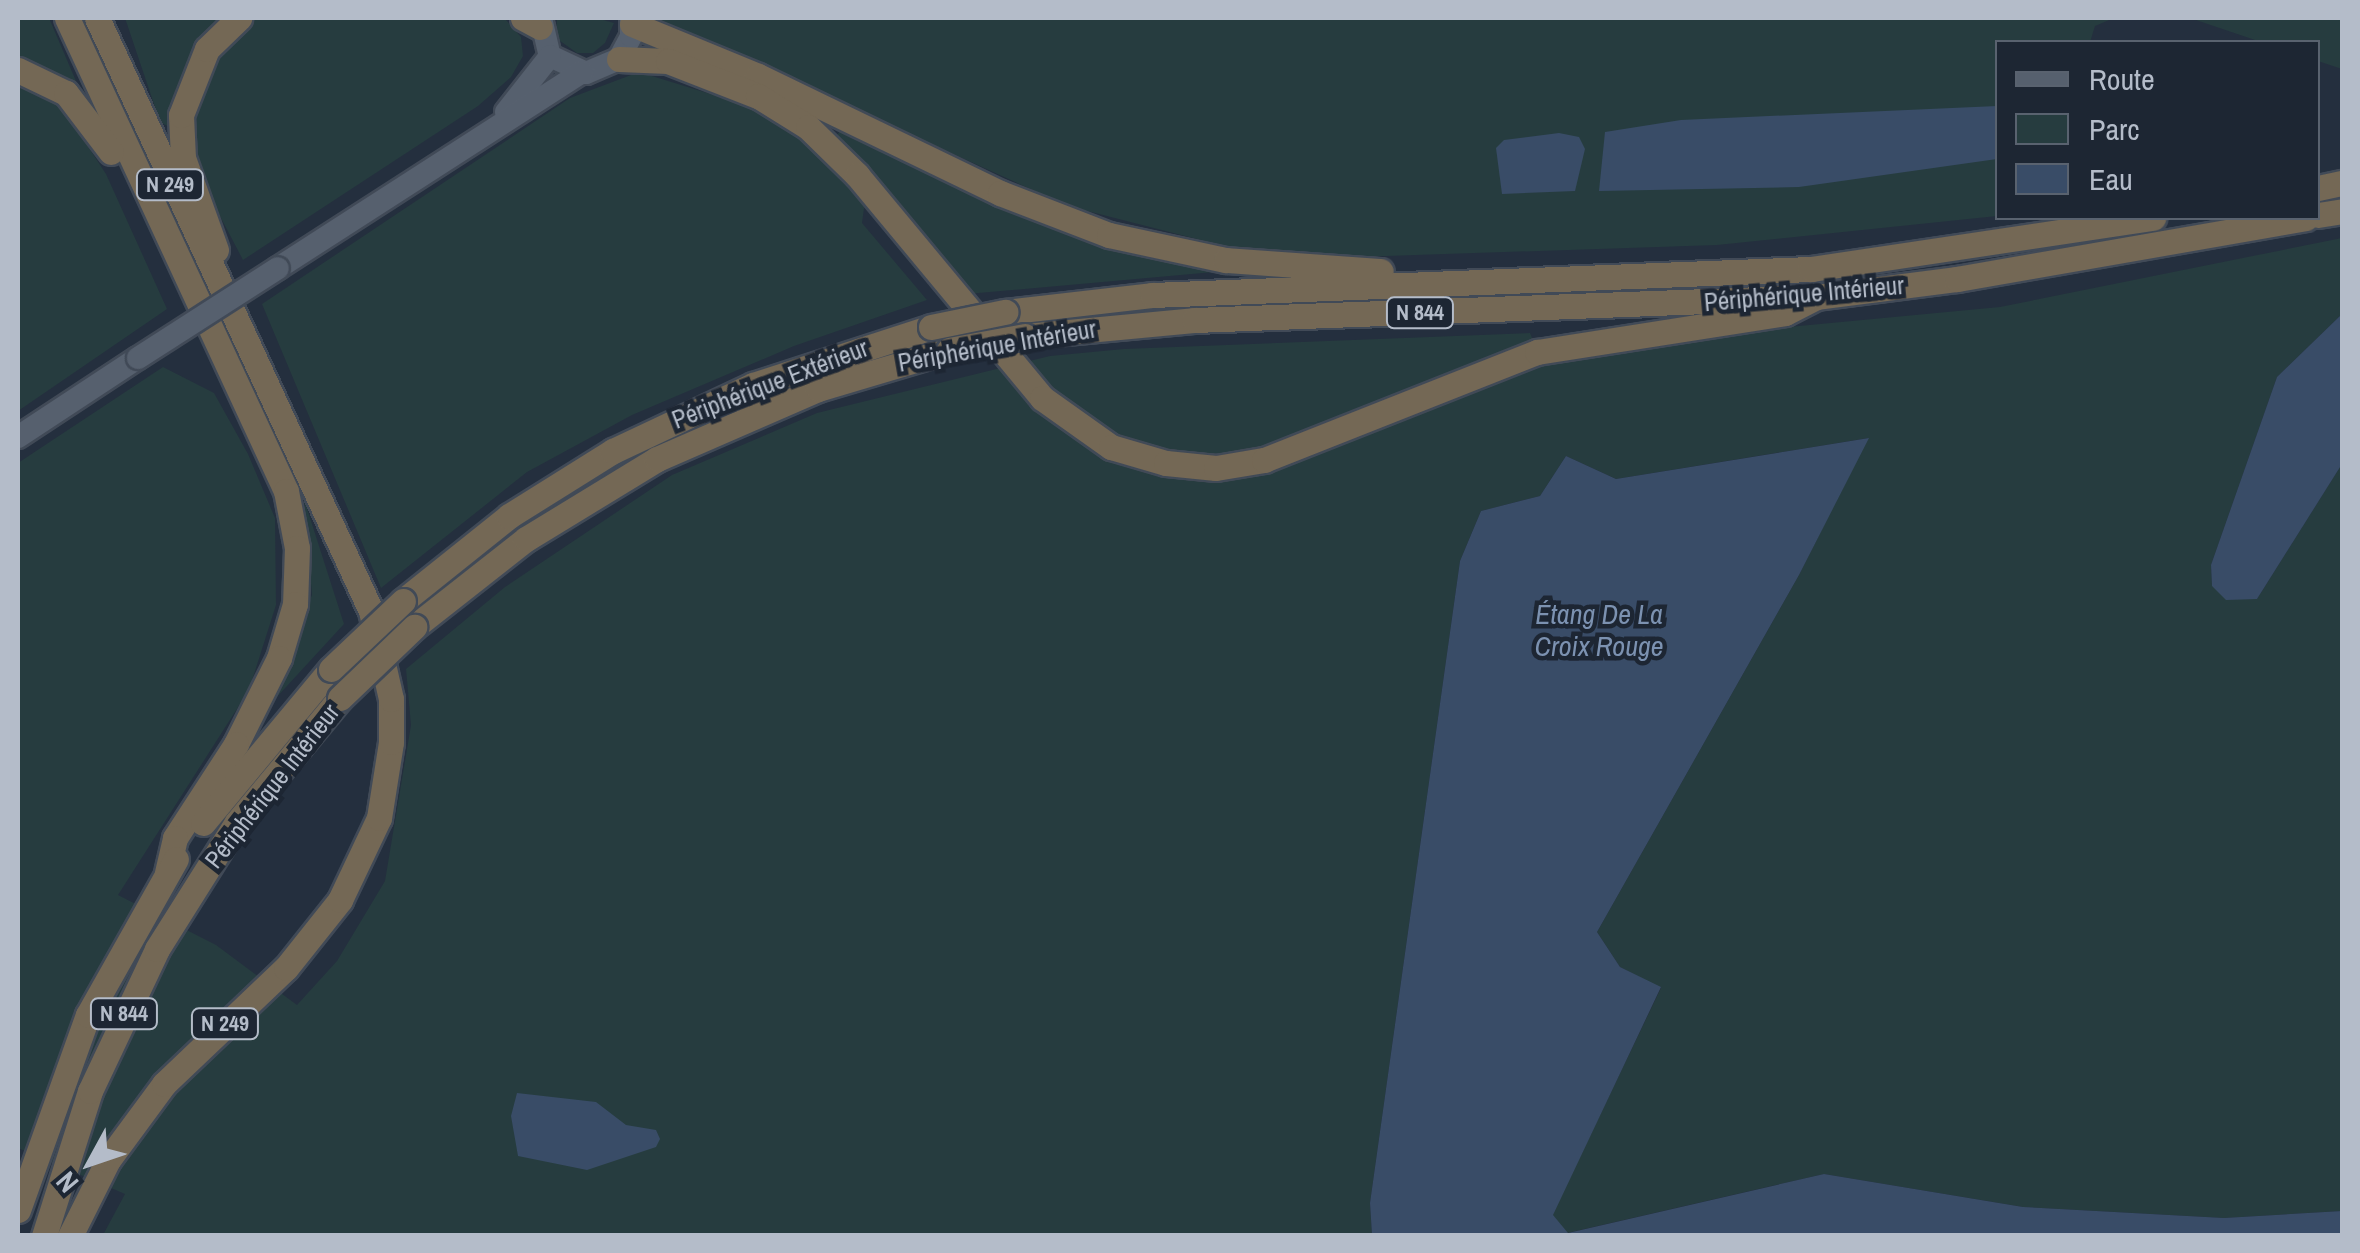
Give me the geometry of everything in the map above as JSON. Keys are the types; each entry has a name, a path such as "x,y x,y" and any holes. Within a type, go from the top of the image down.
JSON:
{"highway":[{"name":"N 249","path":"67,18 286,491 298,575 286,638 267,686 190,829"},
{"name":"N 249","path":"70,1236 85,1200 164,1084 308,942 366,849 386,790 391,742 382,649 348,555 97,18"},
{"path":"239,18 194,71 180,138 250,350"},
{"path":"631,20 758,76 1000,193 1109,235 1292,268 1460,270 1487,285"},
{"path":"619,59 668,60 758,96 808,127 856,175 1042,398 1111,447 1166,463 1216,468 1264,460 1536,352 1784,312 1816,297"},
{"path":"18,70 58,86 98,130 215,340"},
{"name":"Périphérique Extérieur","path":"18,1210 88,1015 190,829 331,669 403,601 509,516 613,451 752,385 930,327 1005,312 1152,295 1487,285 1826,268 2140,220"},
{"name":"Périphérique Intérieur","path":"44,1236 56,1192 128,1006 219,849 340,698 414,627 526,539 657,459 818,389 949,350 1025,336 1194,320 1816,297 1975,276 2295,220"}],"main road":[{"path":"18,437 496,124 582,72 619,59 631,20"},
{"path":"534,21 550,56 582,72"},
{"path":"496,124 550,56"}],"green space":[{"path":"18,18 49,18 76,81 61,105 106,174 167,309 18,411"},
{"path":"125,18 506,20 521,37 523,56 511,77 478,106 243,260 200,178 191,139 160,122"},
{"path":"557,18 596,18 614,23 605,43 593,53 577,53 556,38"},
{"path":"653,18 2114,18 2095,26 2091,40 1995,40 1995,216 1717,245 1356,257 1228,247 1068,206"},
{"path":"2190,18 2342,18 2342,69 2320,62 2320,40 2255,40"},
{"path":"639,72 746,105 827,156 865,201 862,223 927,300 794,346 632,415 527,472 381,588 262,304 570,98"},
{"path":"842,129 1094,245 1214,272 967,294 836,136"},
{"path":"2342,238 2342,314 2277,377 2211,565 2212,586 2257,599 2342,464 2342,1211 2224,1218 2023,1207 1824,1174 1567,1233 1552,1215 1661,988 1620,967 1597,932 1799,575 1868,438 1616,479 1566,456 1540,496 1481,511 1460,561 1370,1203 1372,1235 103,1235 125,1194 18,1148 18,463 163,367 214,393 248,454 275,518 276,605 249,690 118,895 216,945 297,1005 337,961 385,881 411,725 406,669 505,587 672,475 817,413 1050,356 1124,349 1530,333 1542,362 1735,332 2000,307"},
{"path":"304,499 344,624 264,711 312,595"}],"water":[{"path":"1995,106 1995,159 1799,187 1599,191 1605,132 1681,120"},
{"path":"1559,133 1579,137 1585,149 1575,191 1502,194 1496,148 1504,140"},
{"path":"2342,314 2342,464 2257,599 2226,600 2212,586 2211,565 2277,377"},
{"name":"Étang De La Croix Rouge","path":"1869,438 1799,575 1597,932 1620,967 1661,987 1553,1215 1568,1233 1824,1174 2023,1207 2224,1218 2342,1211 2342,1235 1372,1235 1370,1203 1460,561 1481,511 1540,496 1566,456 1616,479"},
{"path":"517,1093 596,1102 626,1125 656,1130 660,1139 656,1147 587,1170 518,1156 511,1116"}]}
